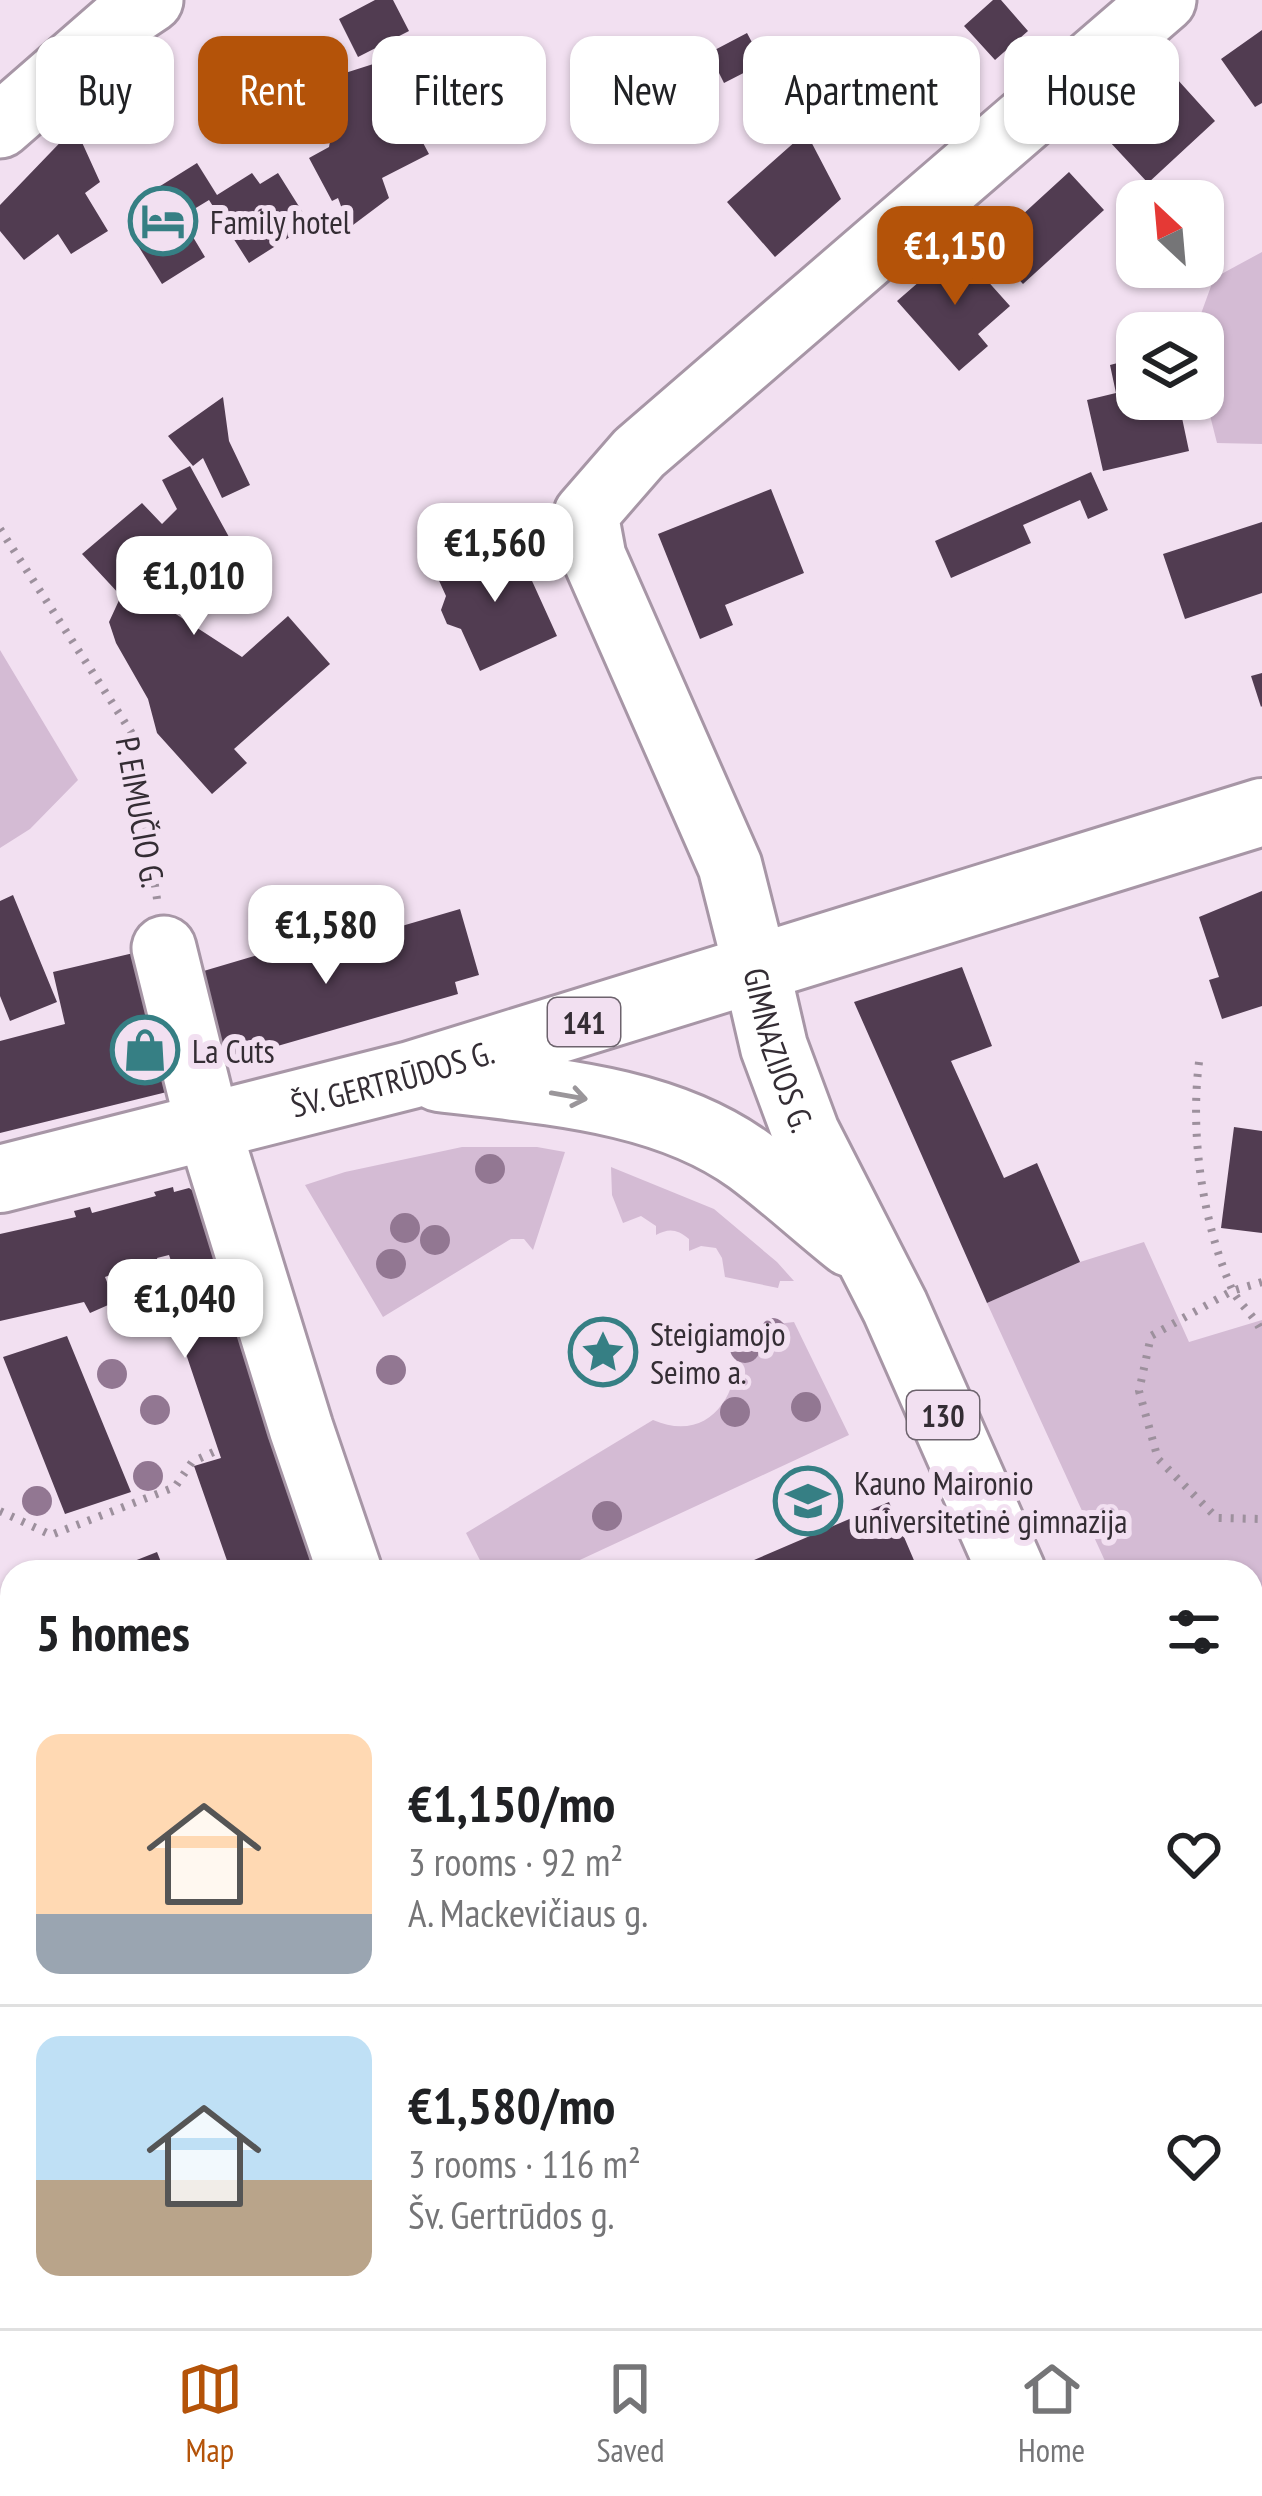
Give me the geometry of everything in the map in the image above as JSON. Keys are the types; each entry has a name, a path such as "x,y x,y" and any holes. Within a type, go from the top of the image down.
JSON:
{"main road":[{"name":"ŠV. GERTRŪDOS G.","path":"0,1179 411,1075 1262,812"},
{"name":"GIMNAZIJOS G.","path":"756,969 774,1047 799,1115 1007,1560"},
{"path":"411,1075 538,1090 628,1107 701,1133 747,1159 870,1260"}],"street":[{"path":"0,126 151,0"},
{"name":"GIMNAZIJOS G.","path":"756,969 730,866 594,557 586,514 639,453 1164,0"},
{"path":"164,948 208,1126 346,1560"}],"path":[{"name":"P. EIMUČIO G.","path":"0,529 133,735 164,948"},
{"path":"1199,1062 1196,1091 1206,1209 1232,1291 1257,1320 1262,1334"},
{"path":"1262,1282 1232,1291 1151,1336 1139,1391 1158,1459 1217,1518 1262,1519"},
{"path":"0,1511 51,1535 175,1486 192,1462 218,1450"}],"shaded area":[{"path":"1262,252 1262,444 1217,443 1211,420 1224,420 1224,312 1202,312 1210,288 1224,288 1224,273"},
{"path":"0,650 78,780 30,829 0,848"},
{"path":"462,1147 537,1147 565,1152 533,1250 524,1239 511,1239 383,1317 305,1185"},
{"path":"611,1167 714,1209 794,1281 780,1281 778,1288 725,1277 716,1248 701,1246 689,1251 685,1236 673,1231 656,1235 656,1226 641,1216 623,1223 612,1195"},
{"path":"1144,1242 1189,1342 1262,1320 1262,1560 1105,1560 987,1303 1080,1262"},
{"path":"794,1322 849,1435 580,1560 480,1560 466,1533 653,1420 694,1425 710,1417 731,1388 736,1369 733,1329"}],"building":[{"path":"375,0 393,0 409,31 399,36 372,36 372,50 358,57 339,19"},
{"path":"993,0 1001,0 1028,31 1022,36 1004,36 1004,52 995,60 980,44 980,36 973,36 964,26"},
{"path":"1262,30 1262,103 1255,107 1221,59"},
{"path":"747,33 749,36 743,36 743,73 724,83 719,73 719,48"},
{"path":"372,64 372,144 424,144 429,154 382,178 389,198 349,228 338,198 332,201 309,158 330,144 348,144 348,72"},
{"path":"1179,81 1215,121 1151,180 1145,180 1112,144 1179,144"},
{"path":"59,144 83,144 100,182 85,193 108,231 71,254 58,234 24,260 0,231 0,205"},
{"path":"792,144 812,144 841,199 775,257 727,202"},
{"path":"197,163 217,195 252,173 260,184 278,173 310,224 249,263 209,200 181,217 205,257 162,284 137,244 147,238 141,228 146,225 133,203"},
{"path":"1069,172 1104,210 1023,284 988,246"},
{"path":"958,248 1010,306 978,334 988,346 959,371 897,301"},
{"path":"1116,393 1116,420 1182,420 1189,451 1103,471 1087,400"},
{"path":"223,397 229,441 250,485 222,498 203,458 193,466 168,436"},
{"path":"190,466 229,537 161,600 165,607 242,657 288,616 330,664 234,749 247,763 212,794 157,733 148,699 109,622 121,596 82,554 142,503 162,524 177,509 162,480"},
{"path":"1091,472 1108,510 1088,519 1080,500 1023,525 1031,543 951,578 935,541"},
{"path":"771,489 804,573 725,605 733,625 700,639 658,534"},
{"path":"1262,522 1262,593 1185,619 1163,554"},
{"path":"513,539 557,636 480,671 461,629 447,624 441,610 446,596 436,574"},
{"path":"1262,673 1262,706 1261,707 1251,676"},
{"path":"1262,891 1262,1006 1222,1019 1209,980 1219,977 1199,917"},
{"path":"13,895 57,1002 10,1021 0,996 0,901"},
{"path":"460,909 479,975 455,982 458,994 205,1067 180,978 295,944 299,956"},
{"path":"142,951 175,1090 0,1133 0,1041 65,1024 53,972"},
{"path":"962,967 992,1046 951,1061 1004,1178 1037,1163 1080,1262 987,1303 854,1002"},
{"path":"1234,1127 1262,1131 1262,1233 1221,1228"},
{"path":"189,1188 200,1195 330,1560 227,1560 194,1466 221,1458 177,1327 192,1323 169,1255 157,1258 159,1266 142,1273 139,1264 105,1277 115,1302 90,1313 84,1302 0,1321 0,1234 76,1217 74,1211 90,1207 92,1213 156,1196 154,1192"},
{"path":"67,1336 131,1492 65,1514 3,1357"},
{"path":"889,1502 914,1560 754,1560"},
{"path":"157,1552 160,1560 137,1560"}],"place":[{"name":"Family hotel","path":"163,221"},
{"name":"La Cuts","path":"145,1050"},
{"name":"Steigiamojo Seimo a.","path":"603,1352"},
{"name":"Kauno Maironio universitetinė gimnazija","path":"808,1501"}]}
